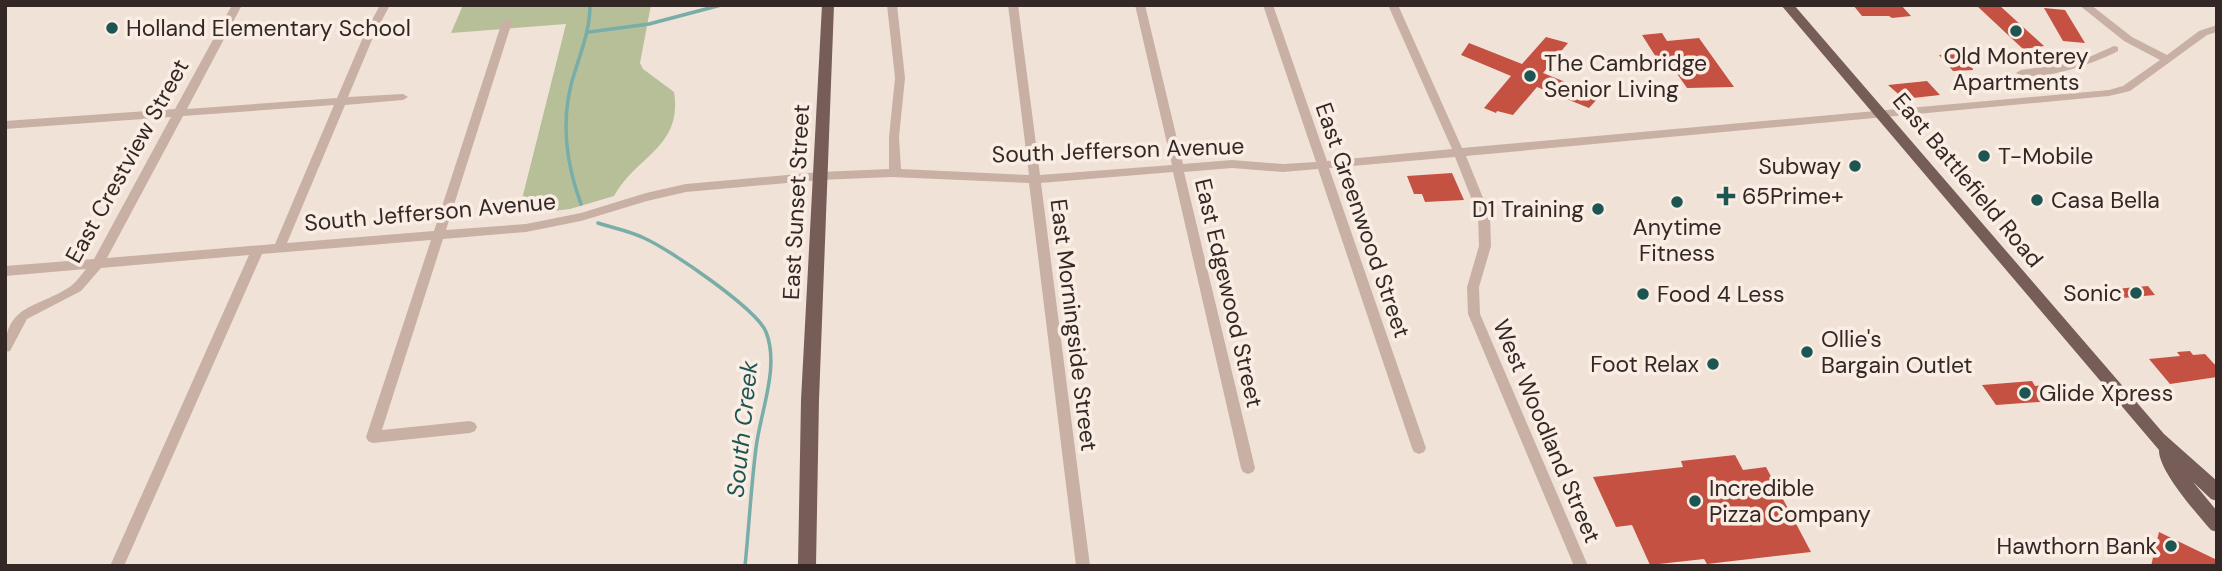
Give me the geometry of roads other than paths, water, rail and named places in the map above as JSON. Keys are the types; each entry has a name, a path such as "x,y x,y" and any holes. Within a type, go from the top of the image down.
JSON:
{"main road":[{"name":"East Sunset Street","path":"807,566 810,400 828,5"},
{"name":"East Battlefield Road","path":"1787,5 2158,439"},
{"path":"2158,439 2217,493"},
{"path":"2158,439 2189,492 2217,524"}],"street":[{"name":"East Crestview Street","path":"5,347 23,316 77,288 98,264 237,5"},
{"path":"280,247 341,101 385,5"},
{"path":"892,5 900,66 894,137 895,173"},
{"name":"East Morningside Street","path":"1013,5 1083,566"},
{"name":"East Edgewood Street","path":"1140,5 1248,468"},
{"name":"East Greenwood Street","path":"1268,5 1419,448"},
{"path":"1393,5 1459,153"},
{"path":"2084,5 2128,40 2167,59"},
{"path":"470,427 373,437 507,22"},
{"name":"South Jefferson Avenue","path":"5,271 544,226 686,188 820,176 895,173 1035,179 1232,164 1283,168 1321,166 1880,112 2109,93 2126,89 2203,33 2217,28"},
{"path":"2021,73 2081,65 2098,60 2114,49"},
{"path":"5,135 9,125 403,97"},
{"name":"West Woodland Street","path":"1459,153 1484,215 1485,246 1472,287 1474,314 1581,566"},
{"path":"117,566 258,249"}],"waterway":[{"name":"South Creek","path":"581,204 569,160 566,115 571,85 588,26 590,5"},
{"path":"589,32 649,24 721,5"},
{"name":"South Creek","path":"598,223 639,236 672,254 747,309 766,332 770,346 770,375 756,448 745,566"}],"place":[{"name":"Holland Elementary School","path":"112,28"},
{"name":"Old Monterey Apartments","path":"2016,31"},
{"name":"The Cambridge Senior Living","path":"1530,76"},
{"name":"T-Mobile","path":"1984,156"},
{"name":"Subway","path":"1855,166"},
{"name":"65Prime+","path":"1726,196"},
{"name":"Casa Bella","path":"2037,200"},
{"name":"Anytime Fitness","path":"1677,202"},
{"name":"D1 Training","path":"1598,209"},
{"name":"Sonic","path":"2136,293"},
{"name":"Food 4 Less","path":"1643,294"},
{"name":"Ollie's Bargain Outlet","path":"1807,352"},
{"name":"Foot Relax","path":"1713,364"},
{"name":"Glide Xpress","path":"2025,393"},
{"name":"Incredible Pizza Company","path":"1695,501"},
{"name":"Hawthorn Bank","path":"2171,546"}]}
